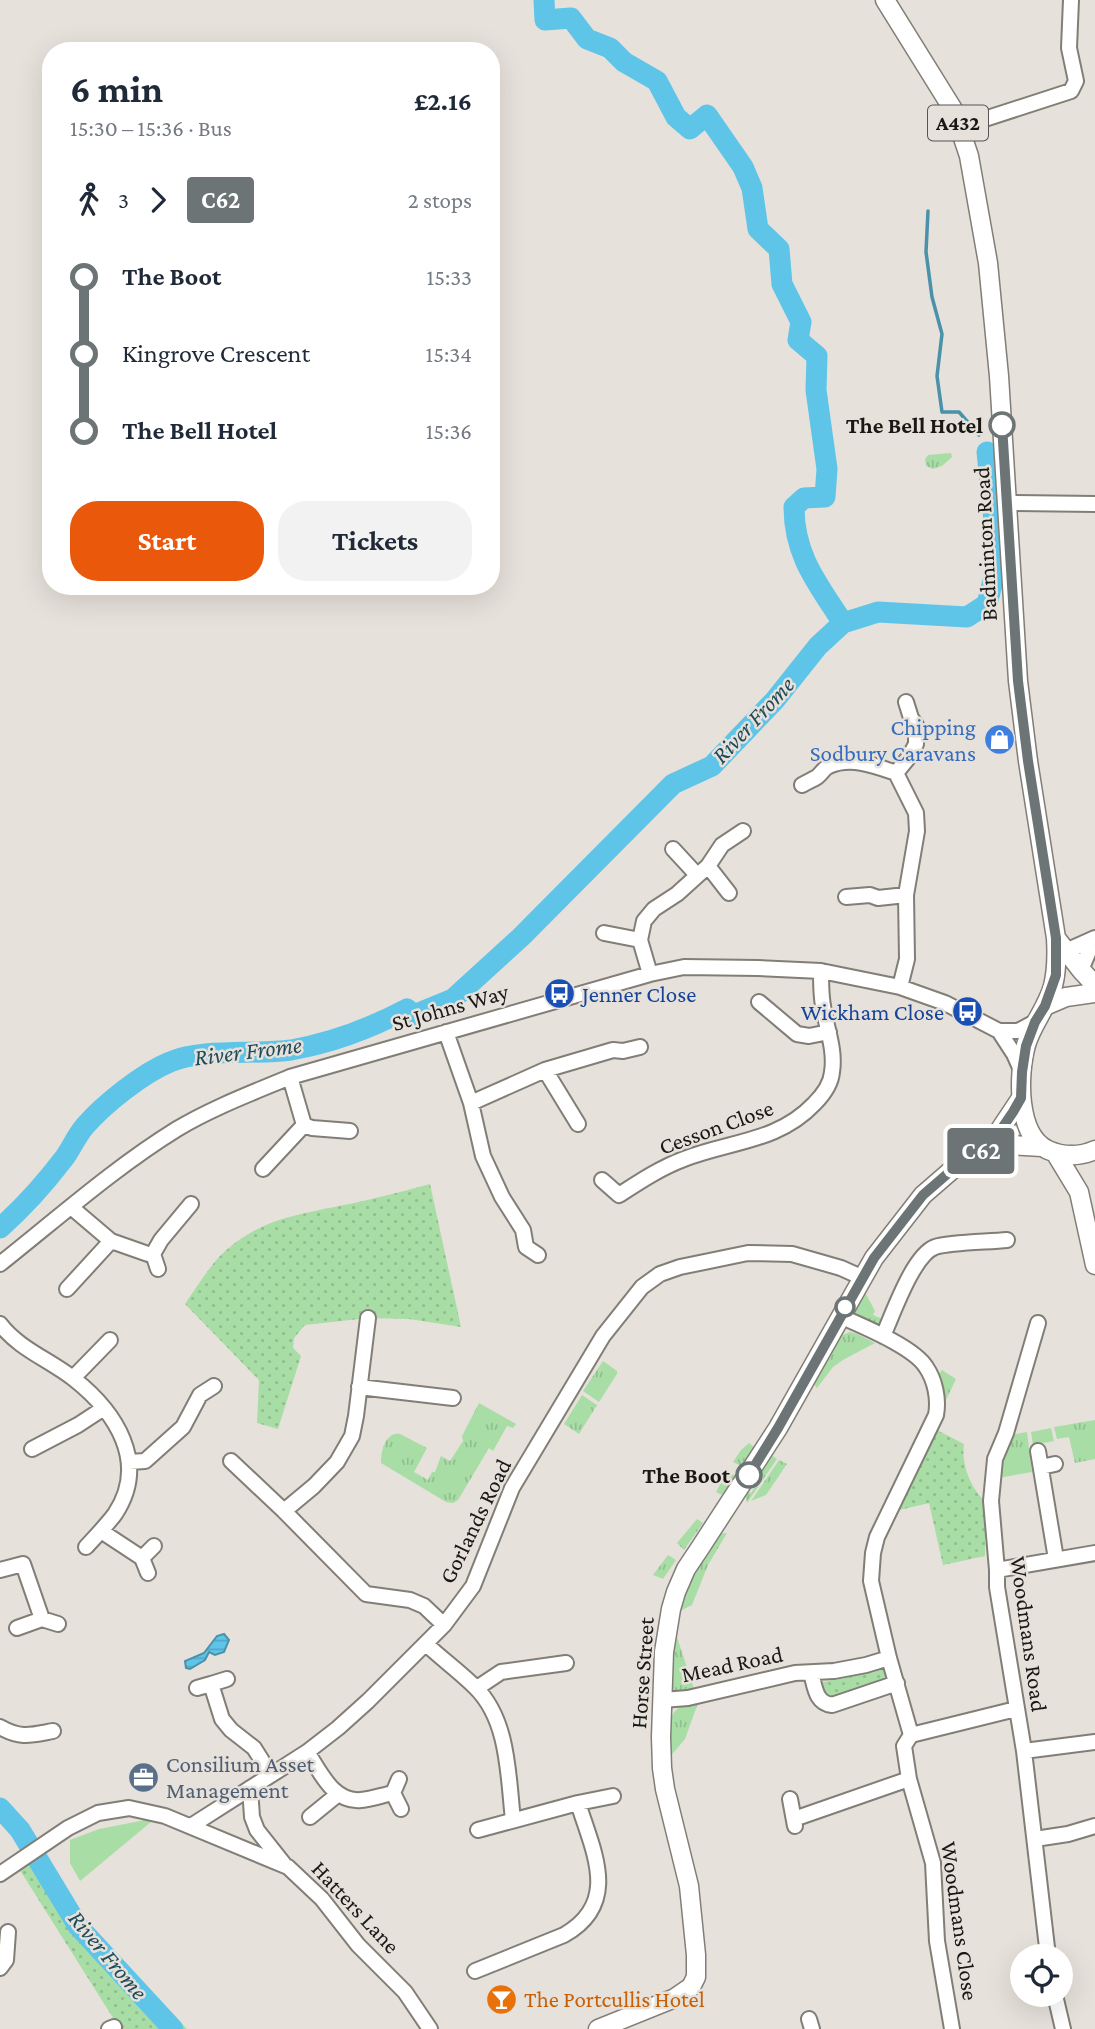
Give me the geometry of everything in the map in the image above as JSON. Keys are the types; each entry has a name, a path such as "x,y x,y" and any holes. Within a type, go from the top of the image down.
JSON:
{"main road":[{"name":"Badminton Road","path":"885,0 954,111 969,156 988,263 999,376 1018,681 1028,761 1060,950 1052,990 1045,1006"},
{"name":"Badminton Road","path":"1060,950 1095,985"},
{"path":"1045,1006 1066,997 1095,993"},
{"name":"A432","path":"1045,1006 1035,1022 1026,1046 1021,1098 1030,1130 1049,1150 1079,1192 1095,1265"},
{"name":"Horse Street","path":"598,2029 674,1998 691,1987 696,1976 689,1886 662,1768 662,1700 667,1626 681,1581 778,1428 874,1258 923,1195 953,1169 984,1149 1006,1123 1021,1098"},
{"name":"Horse Street","path":"984,1149 1010,1145 1071,1156 1095,1150"}],"street":[{"path":"960,127 1071,91 1076,81 1069,48 1071,0"},
{"path":"1007,503 1095,504"},
{"path":"896,774 916,744 916,725 906,702"},
{"path":"802,785 833,764 851,762 871,765 896,774 916,813 917,831 906,895 907,959 900,987"},
{"path":"650,974 640,940 643,921 702,870 722,845 738,840"},
{"path":"673,849 729,893"},
{"path":"845,897 906,895"},
{"path":"604,933 640,940"},
{"path":"1060,950 1095,938"},
{"path":"1081,970 1095,938"},
{"name":"St Johns Way","path":"0,1264 141,1152 179,1128 235,1100 290,1077 650,974 684,967 821,971 900,987 946,1003 999,1031"},
{"name":"Cesson Close","path":"602,1180 619,1195 671,1164 768,1135 787,1127 804,1115 829,1086 832,1073 833,1058 821,998 821,971"},
{"path":"760,1002 797,1034 809,1036 829,1032"},
{"path":"999,1031 1018,1031 1035,1022"},
{"path":"999,1031 1022,1072"},
{"path":"446,1032 471,1103 483,1156 491,1177 523,1230 526,1247 538,1255"},
{"path":"471,1103 545,1070 614,1050 623,1051 640,1046"},
{"path":"545,1070 578,1124"},
{"path":"290,1077 304,1125"},
{"path":"304,1125 350,1131"},
{"path":"263,1169 304,1125"},
{"path":"158,1269 153,1254 191,1203"},
{"path":"71,1207 111,1241 153,1254"},
{"path":"883,1336 912,1272 926,1251 937,1246 991,1236 1007,1240"},
{"path":"67,1289 111,1241"},
{"name":"Gorlands Road","path":"191,1826 307,1752 368,1702 444,1625 472,1586 513,1488 603,1336 642,1287 660,1274 680,1266 747,1253 792,1254 841,1268 861,1277"},
{"path":"840,1316 883,1336 925,1364 932,1377 938,1404 936,1415 877,1537 873,1553 871,1581 911,1735 1016,1709"},
{"path":"284,1511 337,1462 352,1436 368,1318"},
{"name":"Woodmans Road","path":"1038,1323 1006,1433 995,1459 991,1501 997,1587 1024,1751 1047,1944"},
{"path":"1,1329 73,1378 104,1408 122,1435 129,1462 127,1487 121,1502 86,1547"},
{"path":"73,1378 110,1340"},
{"path":"129,1462 145,1461 183,1427 201,1395 214,1386"},
{"path":"359,1387 453,1398"},
{"path":"32,1449 78,1426 104,1408"},
{"path":"1038,1451 1048,1466 1056,1559"},
{"path":"231,1461 366,1594 410,1600 424,1606 444,1625"},
{"path":"101,1531 142,1558 148,1573"},
{"path":"142,1558 154,1546"},
{"path":"997,1570 1095,1553"},
{"path":"0,1570 23,1564 42,1619"},
{"path":"17,1628 42,1619 58,1625"},
{"path":"426,1644 477,1688 495,1718 506,1751 513,1820"},
{"name":"Mead Road","path":"662,1700 688,1698 773,1677 845,1669 889,1658"},
{"path":"477,1688 500,1672 566,1663"},
{"name":"Mead Road","path":"811,1672 817,1694 821,1702 826,1704 897,1683"},
{"path":"197,1688 227,1679"},
{"path":"211,1684 222,1719 231,1730 254,1748 271,1775"},
{"path":"0,1727 24,1743 53,1731"},
{"name":"Woodmans Close","path":"911,1735 904,1746 909,1779 933,1863 937,1941 952,2029"},
{"path":"1024,1751 1095,1742"},
{"path":"307,1752 337,1795 358,1801 396,1786 401,1809"},
{"path":"790,1799 795,1823 909,1779"},
{"path":"250,1788 252,1817 257,1830 288,1867"},
{"path":"310,1817 337,1795"},
{"path":"478,1830 612,1796"},
{"path":"475,1971 564,1935 591,1912 598,1889 598,1865 578,1803"},
{"name":"Hatters Lane","path":"0,1874 68,1828 98,1813 129,1808 165,1816 288,1867 321,1899 358,1945 405,1992 430,2029"},
{"path":"1035,1839 1068,1834 1095,1826"},
{"path":"0,1968 6,1959 8,1932"},
{"path":"1058,2007 1063,2029"}],"green space":[{"path":"951,453 952,457 942,466 933,469 926,466 925,459 928,455"},
{"path":"430,1184 461,1327 409,1319 368,1318 305,1325 294,1338 293,1348 301,1356 278,1429 257,1423 259,1380 185,1304 206,1273 236,1242 270,1224 305,1213"},
{"path":"862,1290 875,1311 873,1315 885,1320 879,1327 856,1315 854,1310"},
{"path":"850,1332 875,1343 833,1367 817,1388 812,1382 838,1337"},
{"path":"603,1361 617,1371 617,1374 599,1402 583,1391"},
{"path":"942,1370 956,1379 946,1400 943,1399 936,1378"},
{"path":"582,1395 597,1405 579,1434 564,1424"},
{"path":"479,1403 516,1424 513,1428 507,1426 493,1451 489,1448 458,1500 453,1503 446,1502 381,1463 387,1439 400,1434 427,1448 414,1472 428,1480 432,1472 435,1472 441,1456 450,1461 463,1441 462,1436"},
{"path":"1095,1420 1095,1459 1075,1463 1069,1437 1057,1439 1054,1427"},
{"path":"1051,1428 1054,1441 1033,1445 1031,1432"},
{"path":"937,1430 964,1444 968,1475 985,1501 985,1556 943,1565 929,1503 895,1511"},
{"path":"1027,1432 1032,1472 998,1478 1011,1435"},
{"path":"749,1443 755,1448 741,1466 733,1462 741,1450"},
{"path":"769,1457 777,1459 747,1503 747,1491 751,1493 755,1487 753,1481"},
{"path":"779,1460 787,1464 766,1495 751,1501"},
{"path":"727,1471 736,1478 722,1495 716,1492"},
{"path":"697,1519 703,1523 684,1550 677,1543"},
{"path":"727,1533 708,1565 692,1605 678,1612 688,1583 718,1534"},
{"path":"668,1555 676,1560 663,1579 653,1575"},
{"path":"674,1631 696,1695 676,1694 672,1689"},
{"path":"878,1667 888,1670 886,1680 836,1697 824,1694 823,1682 875,1672"},
{"path":"698,1703 685,1739 669,1758 672,1715 682,1706"},
{"path":"145,1820 151,1822 80,1881 70,1863 70,1840 99,1829"},
{"path":"41,1852 95,1932 187,2029 120,2029 18,1867"}],"water":[{"path":"224,1634 229,1640 224,1652 215,1655 209,1652 205,1660 190,1669 186,1668 185,1661 204,1653 217,1636"}],"waterway":[{"name":"River Frome","path":"0,1228 50,1176 93,1117 124,1090 159,1067 197,1055 306,1047 351,1034 407,1009 414,1015 453,999 521,937 673,784 712,766 775,700 818,646 843,623 809,569 795,524 794,507 804,498 825,497 827,469 816,390 817,356 798,340 801,322 782,284 779,249 758,229 752,188 743,167 707,115 690,129 676,117 657,81 624,62 610,48 587,39 571,18 545,20 544,0"},
{"path":"928,211 926,252 932,297 942,334 937,376 942,412 959,412 979,435"},
{"path":"985,444 987,452"},
{"path":"843,623 878,612 967,617 987,604 996,569 987,452"},
{"name":"River Frome","path":"0,1808 20,1830 78,1926 173,2029"}],"bus line":[{"name":"C62","path":"749,1475 874,1258 923,1195 953,1169 984,1149 1013,1112 1021,1098 1026,1046 1052,990 1056,975 1056,938 1018,681 1002,425"}],"place":[{"name":"The Bell Hotel","path":"1002,425"},
{"name":"Chipping Sodbury Caravans","path":"999,740"},
{"name":"Jenner Close","path":"559,994"},
{"name":"Wickham Close","path":"967,1012"},
{"name":"The Boot","path":"749,1475"},
{"name":"Consilium Asset Management","path":"143,1777"},
{"name":"The Portcullis Hotel","path":"501,1999"}]}
